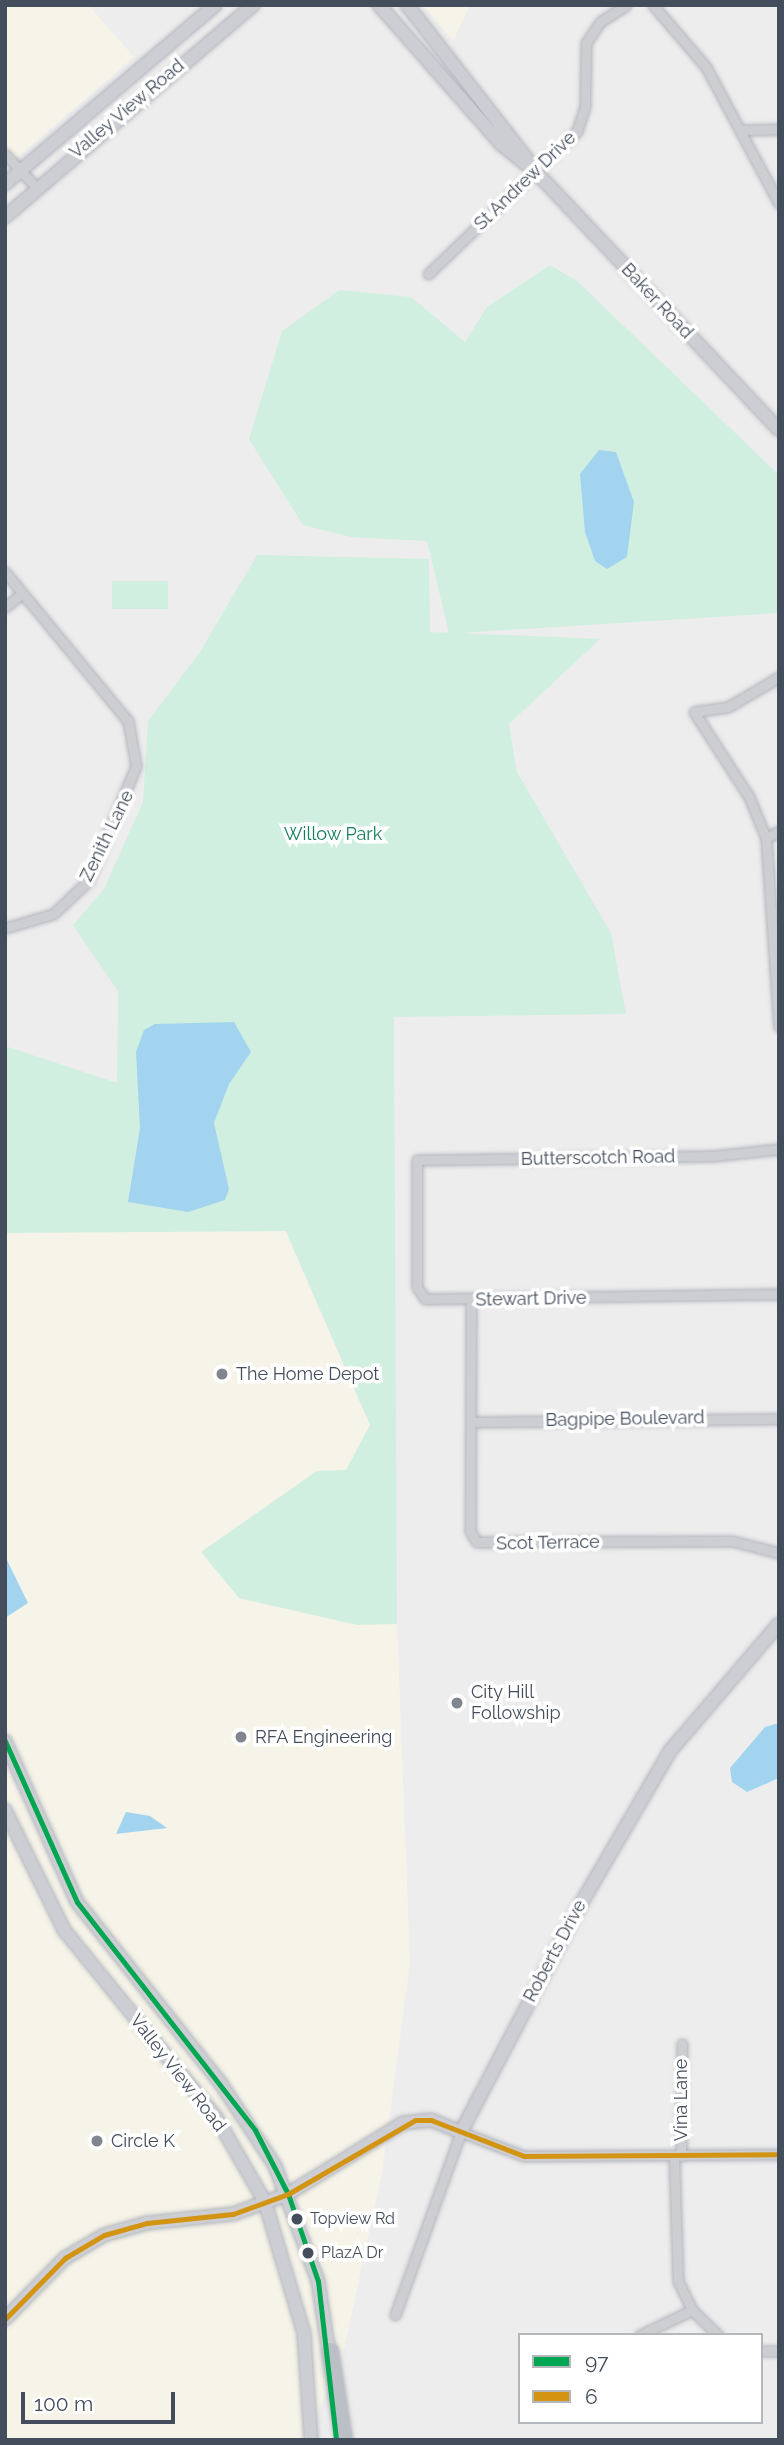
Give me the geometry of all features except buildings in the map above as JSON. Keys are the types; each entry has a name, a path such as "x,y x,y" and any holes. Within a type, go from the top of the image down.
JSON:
{"highway":[{"path":"330,2351 344,2440"}],"main road":[{"name":"Valley View Road","path":"5,184 215,5"},
{"name":"Valley View Road","path":"5,217 36,187 253,5"},
{"name":"Baker Road","path":"379,5 501,144 536,172"},
{"name":"Baker Road","path":"407,5 536,172 779,430"},
{"name":"Roberts Drive","path":"461,2132 579,1907 670,1751 779,1624"},
{"name":"Valley View Road","path":"5,1741 76,1902 255,2130 288,2194 318,2281 330,2351 336,2440"},
{"name":"Valley View Road","path":"5,1810 64,1930 216,2117 265,2202 304,2334 311,2440"},
{"path":"5,2319 65,2258 104,2235 147,2223 233,2214 288,2194 403,2123 432,2120 461,2132"}],"street":[{"name":"St Andrew Drive","path":"428,274 536,172 583,119 592,31 626,5"},
{"path":"653,5 689,41 779,204"},
{"path":"740,130 779,130"},
{"path":"5,154 36,187"},
{"name":"Zenith Lane","path":"5,572 128,721 136,766 88,881 52,914 5,928"},
{"path":"5,607 22,593"},
{"path":"779,677 727,707 694,712 749,797 766,838 779,1027"},
{"path":"766,838 779,831"},
{"name":"Butterscotch Road","path":"417,1160 699,1157 779,1149"},
{"name":"Stewart Drive","path":"417,1160 419,1293 432,1300 779,1294"},
{"name":"Scot Terrace","path":"471,1300 470,1531 477,1542 733,1541 779,1553"},
{"name":"Bagpipe Boulevard","path":"472,1422 779,1419"},
{"name":"Vina Lane","path":"682,2044 676,2266 692,2310"},
{"path":"461,2132 524,2156 779,2154"},
{"name":"Roberts Drive","path":"395,2315 461,2132"},
{"path":"644,2333 692,2310 716,2333"}],"shaded area":[{"path":"5,5 88,5 134,57 5,168"},
{"path":"423,5 470,5 453,41"},
{"path":"285,1231 370,1425 346,1470 317,1471 201,1552 337,1621 397,1624 410,1962 382,2172 345,2345 307,2440 5,2440 5,1232"}],"green space":[{"name":"Willow Park","path":"550,265 577,281 779,475 779,613 459,633 600,639 509,724 517,772 611,933 626,1014 394,1017 397,1624 357,1625 239,1598 201,1552 317,1471 346,1470 370,1425 286,1231 5,1233 5,1046 117,1083 118,991 73,925 104,889 143,802 148,721 200,652 257,555 429,559 430,632 449,633 427,541 351,537 303,525 249,439 282,331 339,290 411,297 465,342 487,307"},
{"path":"112,581 168,581 168,609 112,609"}],"water":[{"path":"599,450 616,452 634,502 627,557 607,569 595,561 585,532 580,474"},
{"path":"234,1022 251,1052 229,1084 214,1123 229,1189 225,1200 188,1212 128,1202 140,1128 136,1052 144,1030 155,1024"},
{"path":"5,1556 28,1603 5,1618"},
{"path":"779,1723 779,1778 747,1792 732,1782 730,1768 765,1727"},
{"path":"126,1812 150,1816 167,1828 116,1834"}],"transit line":[{"name":"97","path":"5,1741 77,1902 255,2130 288,2194 318,2281 336,2440"},
{"name":"6","path":"5,2319 65,2258 104,2235 147,2223 233,2214 288,2194 415,2120 431,2120 524,2156 779,2154"}],"place":[{"name":"The Home Depot","path":"222,1374"},
{"name":"City Hill Followship","path":"457,1703"},
{"name":"RFA Engineering","path":"241,1737"},
{"name":"Circle K","path":"97,2141"},
{"name":"Topview Rd","path":"297,2219"},
{"name":"PlazA Dr","path":"308,2253"}]}
